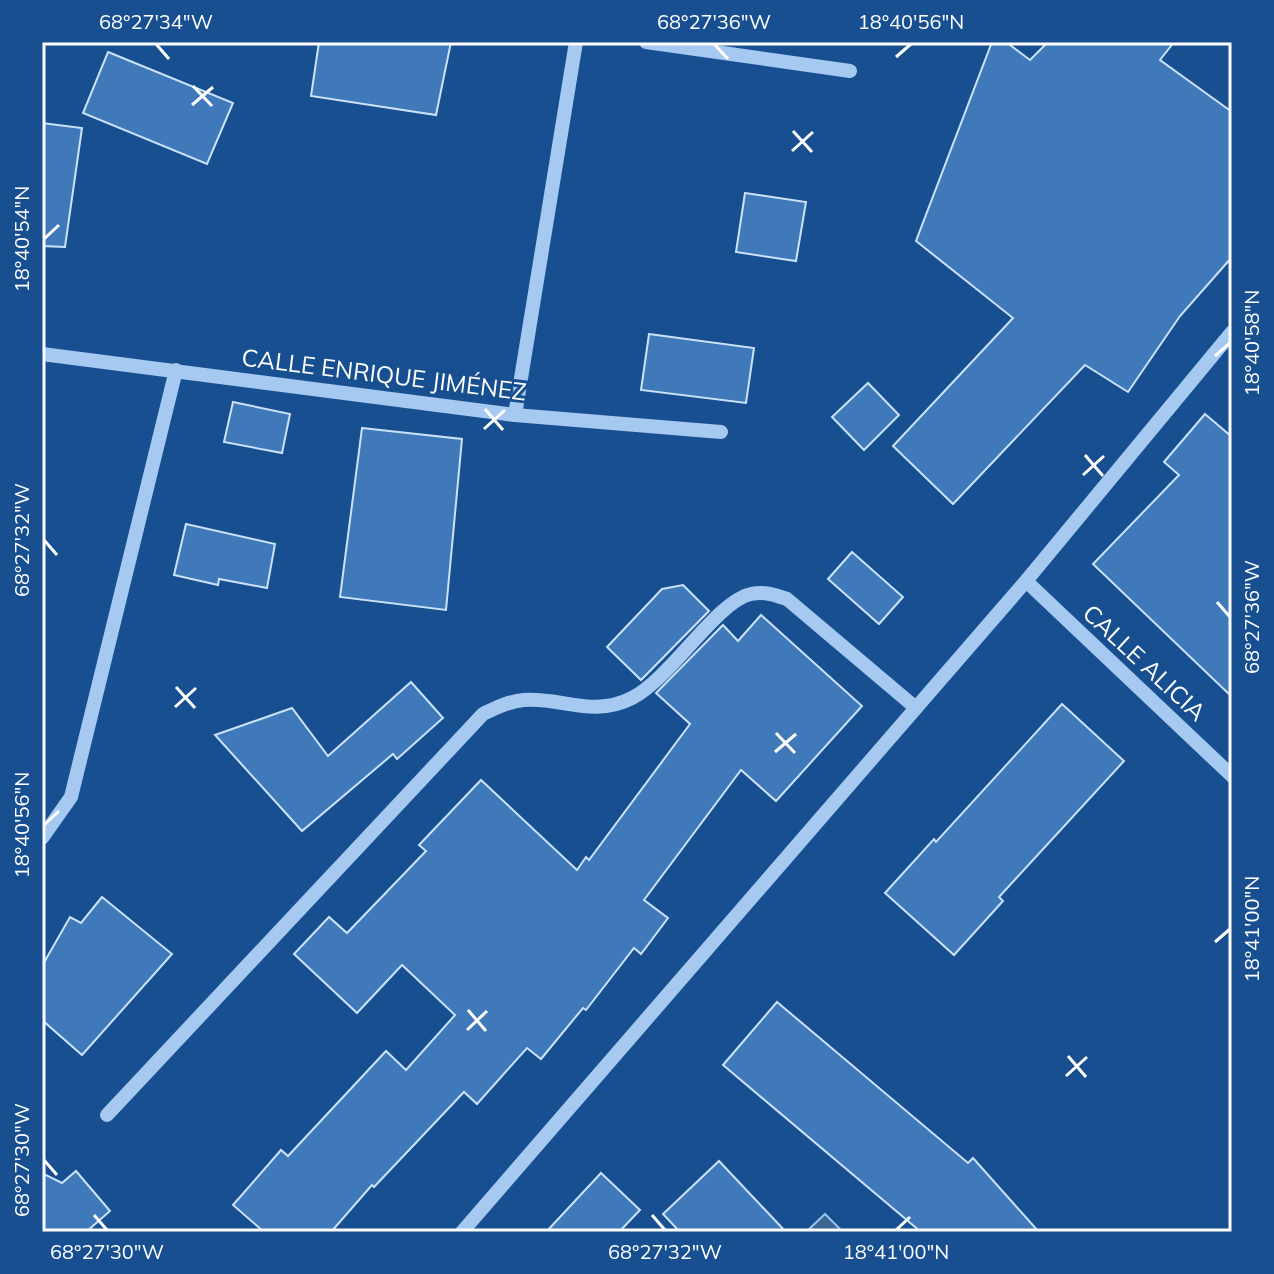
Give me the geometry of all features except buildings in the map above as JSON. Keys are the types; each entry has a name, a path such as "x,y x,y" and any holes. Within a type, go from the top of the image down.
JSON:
{"street":[{"path":"515,415 576,42"},
{"path":"646,42 850,71"},
{"path":"462,1232 1026,581 1232,332"},
{"name":"CALLE ENRIQUE JIMÉNEZ","path":"42,354 515,415 721,432"},
{"path":"42,838 71,797 176,370"},
{"name":"CALLE ALICIA","path":"1026,581 1232,776"},
{"path":"107,1115 483,714 504,704 525,700 598,709 631,699 660,678 733,602 750,594 769,593 787,599 916,708"}],"water":[{"path":"825,1214 843,1232 806,1232"}]}
